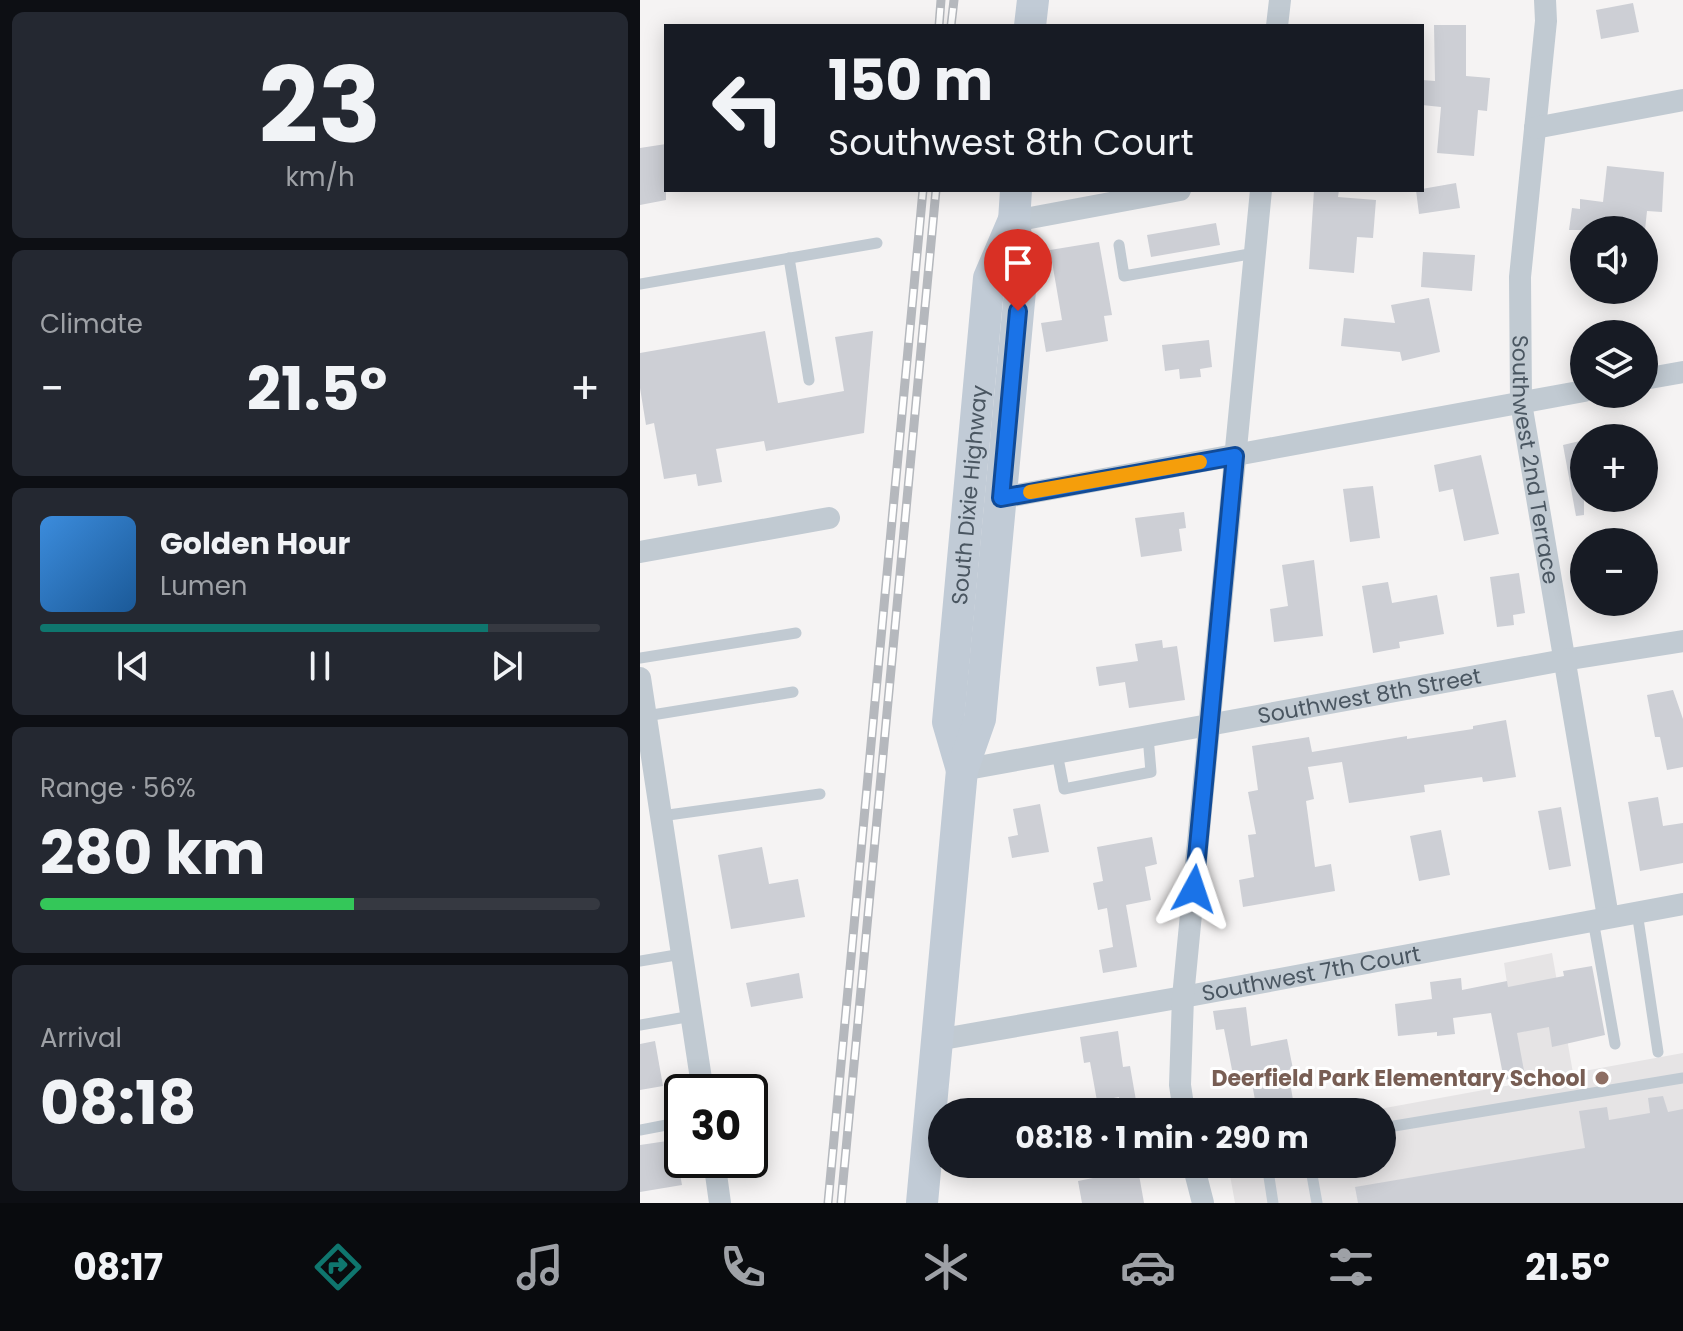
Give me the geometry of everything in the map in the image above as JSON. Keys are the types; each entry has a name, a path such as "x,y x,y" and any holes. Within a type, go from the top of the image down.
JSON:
{"main road":[{"path":"1030,24 1033,0"},
{"name":"South Dixie Highway","path":"922,1203 962,770 980,719 1001,498 1021,280 1015,206"},
{"name":"South Dixie Highway","path":"962,770 948,722 989,278 1015,206"}],"street":[{"path":"1277,24 1280,0"},
{"name":"Southwest 2nd Terrace","path":"1545,0 1546,21 1520,277 1521,403 1564,660 1600,919"},
{"path":"1535,128 1683,100"},
{"path":"1015,206 1159,192"},
{"path":"1182,1098 1183,997 1261,192"},
{"path":"1658,376 1683,372"},
{"path":"1001,498 1570,394"},
{"path":"640,552 829,518"},
{"name":"Southwest 8th Street","path":"962,770 1683,641"},
{"path":"640,678 700,1074"},
{"name":"Southwest 7th Court","path":"937,1040 1683,904"},
{"path":"717,1178 720,1203"},
{"path":"1197,1178 1203,1203"}],"lane":[{"path":"640,284 877,243"},
{"path":"1119,245 1124,276 1255,253"},
{"path":"789,258 809,380"},
{"path":"640,658 796,633"},
{"path":"643,709 793,692"},
{"path":"1057,753 1064,789 1151,772 1148,736"},
{"path":"661,816 820,794"},
{"path":"1637,912 1658,1052"},
{"path":"1600,919 1615,1044"},
{"path":"641,958 682,954"},
{"path":"640,1025 692,1016"},
{"path":"1396,1126 1683,1078"},
{"path":"640,1130 664,1125"},
{"path":"1269,1178 1273,1203"},
{"path":"1313,1178 1317,1203"}],"shaded area":[{"name":"Deerfield Park Elementary School","path":"1552,953 1573,1073 1683,1053 1683,1203 1235,1203 1231,1178 1396,1178 1396,1106 1522,1083 1504,963"}],"building":[{"path":"1633,3 1639,32 1601,39 1596,10"},
{"path":"1434,25 1466,25 1466,76 1490,78 1487,111 1478,110 1474,156 1437,153 1441,107 1424,105 1424,80 1435,81"},
{"path":"664,144 666,200 640,205 640,148"},
{"path":"1607,166 1664,172 1662,212 1647,211 1646,216 1571,216 1572,208 1580,209 1580,199 1603,202"},
{"path":"1456,183 1460,208 1419,214 1416,192 1424,192 1424,189"},
{"path":"1314,192 1339,192 1338,197 1376,200 1373,238 1357,237 1354,273 1309,269"},
{"path":"1216,223 1220,245 1151,257 1147,235"},
{"path":"1099,242 1112,315 1104,316 1108,341 1046,352 1041,323 1062,320 1050,250"},
{"path":"1423,252 1475,255 1472,291 1421,287"},
{"path":"1429,298 1440,352 1402,361 1400,352 1341,346 1344,318 1395,323 1391,305"},
{"path":"765,331 778,403 844,391 835,337 873,331 864,433 766,451 764,441 716,449 722,482 698,486 696,474 664,479 654,423 646,425 640,388 640,353"},
{"path":"1209,340 1212,367 1200,369 1201,377 1180,379 1179,369 1165,371 1162,345"},
{"path":"1570,443 1570,483 1563,445"},
{"path":"1481,455 1499,534 1464,541 1453,489 1439,492 1434,465"},
{"path":"1373,486 1380,538 1350,542 1343,489"},
{"path":"1184,512 1186,528 1179,529 1182,551 1141,557 1135,518"},
{"path":"1314,560 1323,636 1274,642 1270,609 1288,606 1282,565"},
{"path":"1519,573 1525,613 1513,615 1514,625 1497,627 1490,577"},
{"path":"1388,582 1392,603 1437,595 1444,634 1399,642 1400,648 1373,653 1362,586"},
{"path":"1162,640 1163,648 1177,646 1185,700 1129,708 1125,682 1099,686 1096,667 1138,661 1135,644"},
{"path":"1673,690 1683,719 1683,767 1667,770 1660,737 1655,737 1647,695"},
{"path":"1506,720 1516,777 1483,782 1482,777 1424,785 1425,792 1349,803 1342,762 1308,767 1314,799 1306,801 1315,867 1331,864 1335,891 1243,907 1239,880 1254,877 1248,835 1256,834 1248,792 1258,790 1252,746 1309,737 1312,752 1407,736 1407,739 1473,729 1473,726"},
{"path":"1658,797 1663,826 1683,823 1683,863 1640,871 1628,802"},
{"path":"1040,804 1049,852 1012,858 1008,837 1018,835 1013,809"},
{"path":"1561,807 1571,866 1549,870 1538,811"},
{"path":"1441,830 1450,875 1419,881 1410,836"},
{"path":"1152,837 1157,864 1145,867 1151,900 1126,905 1137,967 1103,973 1099,950 1113,947 1107,908 1098,910 1093,883 1103,881 1097,847"},
{"path":"762,847 769,884 798,879 805,917 731,929 718,855"},
{"path":"1592,966 1605,1035 1552,1047 1549,1027 1517,1033 1525,1076 1504,1080 1491,1013 1453,1018 1455,1034 1437,1036 1437,1032 1398,1036 1395,1004 1432,999 1430,982 1461,978 1462,990 1507,981 1508,987 1564,976 1563,971"},
{"path":"799,973 803,998 751,1007 746,983"},
{"path":"1246,1007 1251,1046 1287,1039 1293,1069 1288,1070 1293,1098 1255,1098 1251,1077 1234,1080 1224,1029 1216,1030 1213,1011"},
{"path":"1118,1031 1123,1067 1130,1066 1136,1098 1096,1098 1090,1062 1084,1063 1080,1037"},
{"path":"655,1041 663,1086 640,1090 640,1044"},
{"path":"1663,1096 1668,1112 1683,1109 1683,1203 1358,1203 1355,1187 1585,1148 1579,1111 1607,1107 1609,1120 1650,1113 1648,1098"},
{"path":"664,1141 664,1178 681,1178 682,1185 640,1192 640,1145"},
{"path":"1140,1178 1144,1203 1082,1203 1078,1181"}],"railway":[{"path":"939,24 941,0"},
{"path":"951,24 954,0"},
{"path":"828,1203 923,192"},
{"path":"841,1203 936,192"}],"slow traffic":[{"path":"1030,492 1200,462"}],"place":[{"name":"Deerfield Park Elementary School","path":"1602,1078"}],"route":[{"path":"1018,311 1001,498 1235,456 1194,889"}]}
